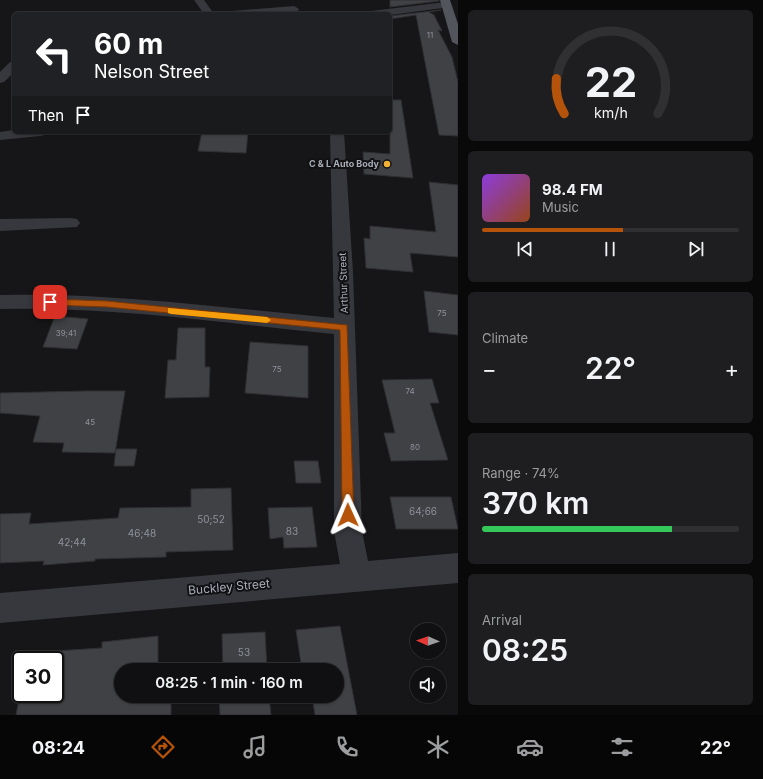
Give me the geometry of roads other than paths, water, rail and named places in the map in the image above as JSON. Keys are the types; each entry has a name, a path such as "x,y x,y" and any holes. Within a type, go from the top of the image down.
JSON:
{"main road":[{"path":"446,2 458,42"}],"street":[{"path":"199,0 208,12"},
{"path":"285,0 301,12"},
{"path":"432,0 446,2 458,7"},
{"path":"384,12 446,2"},
{"path":"253,12 294,8"},
{"path":"0,61 12,61"},
{"path":"0,79 12,67"},
{"path":"0,136 20,134"},
{"name":"Arthur Street","path":"336,134 344,327 348,530 357,576"},
{"path":"0,225 71,223"},
{"path":"0,302 35,301 107,304 344,327"},
{"name":"Buckley Street","path":"0,608 458,568"}],"place":[{"name":"C & L Auto Body","path":"387,164"}]}
